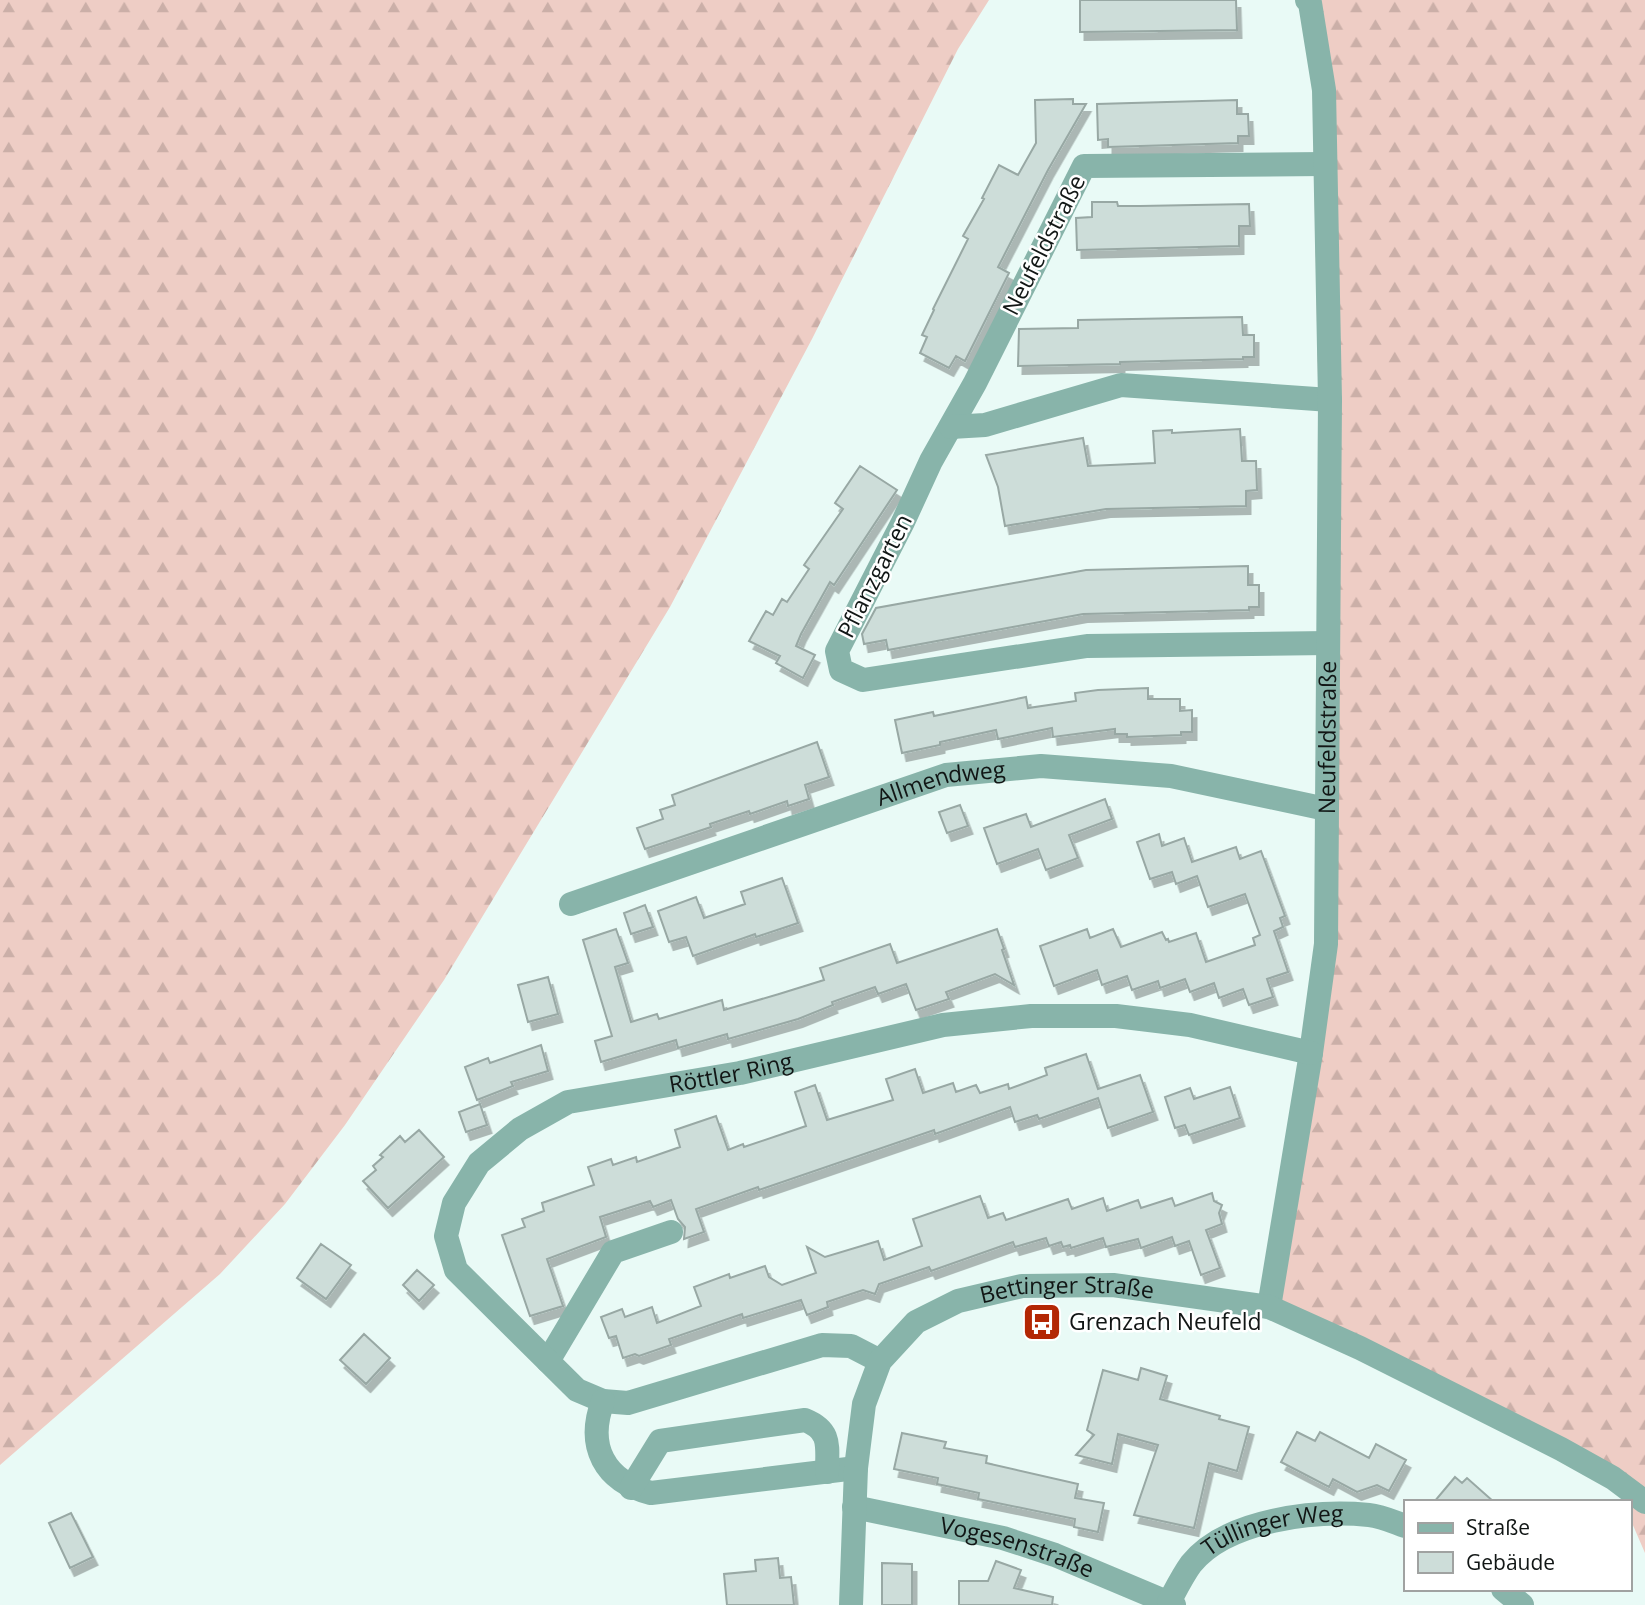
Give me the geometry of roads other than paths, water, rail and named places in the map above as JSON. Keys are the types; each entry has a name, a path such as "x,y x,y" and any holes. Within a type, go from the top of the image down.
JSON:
{"street":[{"name":"Neufeldstraße","path":"1269,1307 1326,944 1330,400 1324,90 1310,4 1307,0"},
{"name":"Neufeldstraße","path":"951,427 1084,166 1325,164"},
{"path":"951,427 985,425 1121,385 1330,400"},
{"name":"Pflanzgarten","path":"951,427 931,461 904,522 837,650 841,670 863,680 1087,646 1328,643"},
{"name":"Allmendweg","path":"571,904 946,775 1041,766 1171,776 1326,809"},
{"name":"Röttler Ring","path":"880,1361 851,1346 822,1345 628,1403 603,1401 578,1390 456,1270 446,1236 454,1203 479,1163 520,1129 568,1102 740,1073 943,1025 1031,1017 1116,1016 1190,1025 1311,1053"},
{"path":"548,1361 613,1252 671,1233"},
{"name":"Bettinger Straße","path":"851,1605 856,1468 864,1404 880,1361 916,1322 958,1301 1022,1286 1113,1285 1269,1307 1360,1348 1561,1449 1613,1478 1645,1502"},
{"path":"603,1401 596,1421 602,1460 631,1488 651,1493 856,1468"},
{"path":"631,1488 660,1441 805,1420 819,1426 827,1439 827,1472"},
{"name":"Vogesenstraße","path":"854,1507 1003,1538 1055,1555 1171,1603"},
{"name":"Tüllinger Weg","path":"1171,1603 1192,1563 1215,1545 1245,1529 1298,1516 1334,1514 1371,1515 1404,1526"},
{"path":"1505,1591 1522,1605"}],"place":[{"name":"Grenzach Neufeld","path":"1042,1322"}]}
